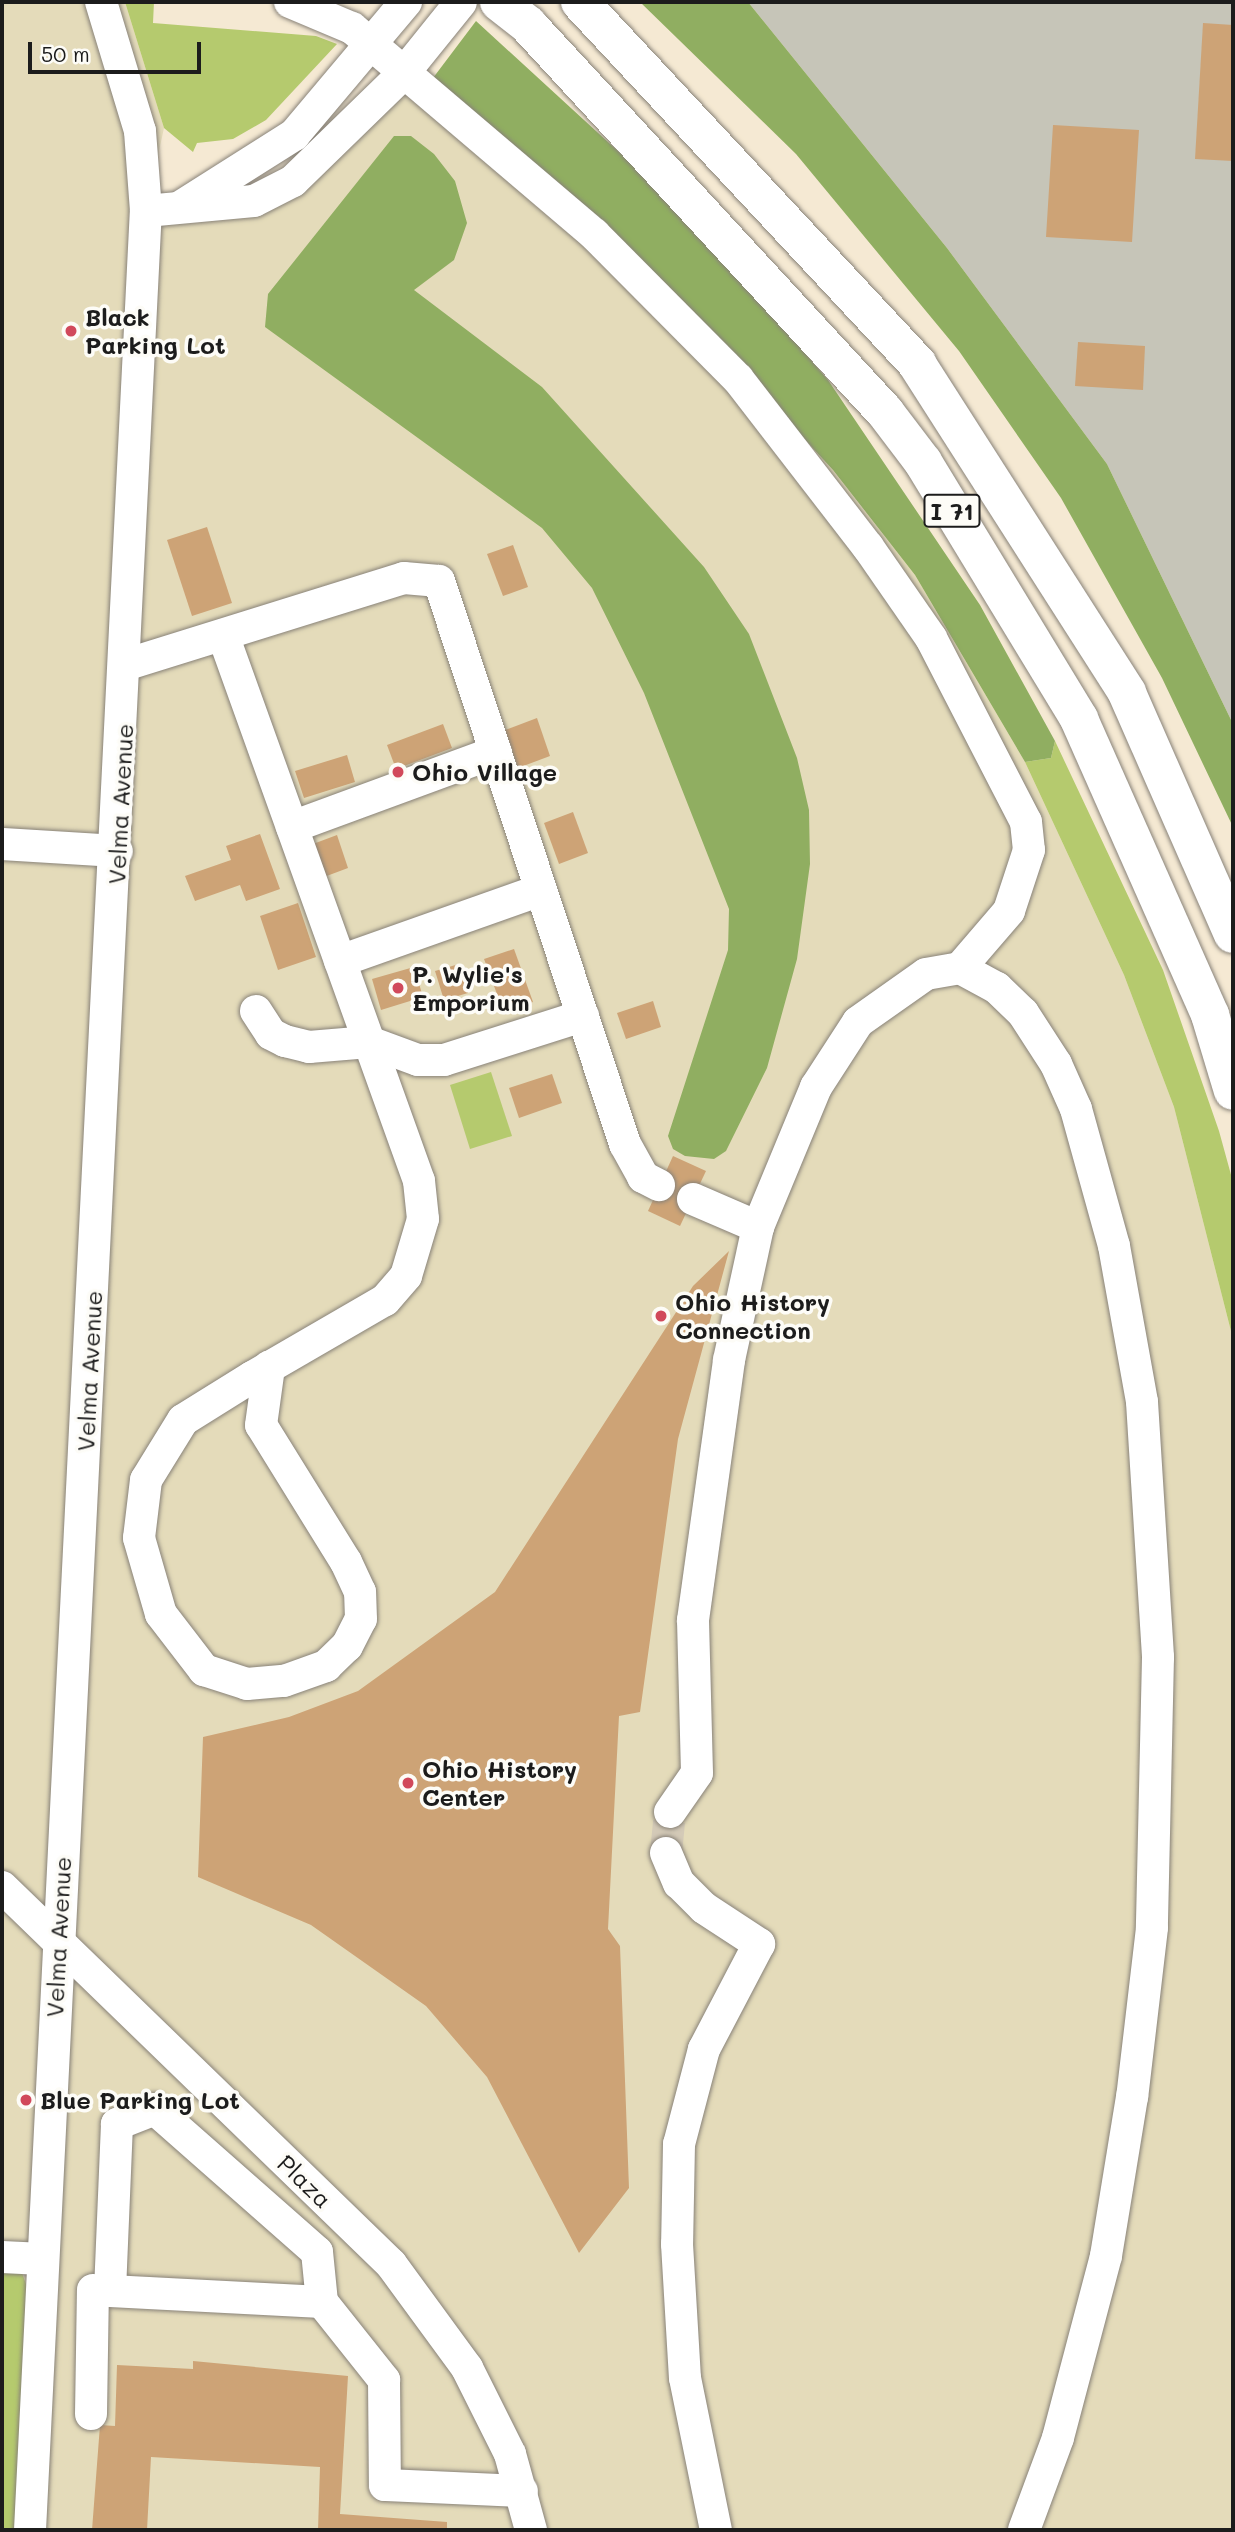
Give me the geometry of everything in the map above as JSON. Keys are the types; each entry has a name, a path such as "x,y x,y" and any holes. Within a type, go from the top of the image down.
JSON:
{"highway":[{"name":"I 71","path":"580,2 917,364 1127,693 1233,934"},
{"name":"I 71","path":"514,13 885,412 923,462 1079,719 1210,1015 1233,1091"}],"street":[{"name":"Velma Avenue","path":"30,2530 58,1942 128,664 146,211 140,131 101,2"},
{"path":"290,2 352,28 594,234 738,379 820,480 930,638 1026,822 1029,850 1009,911 960,968"},
{"path":"179,208 294,135 372,46 406,2"},
{"path":"146,211 254,201 293,181 403,74 461,2"},
{"path":"128,664 404,578 439,581 625,1144 643,1177 659,1185"},
{"path":"206,1405 230,1408 261,1425 346,1562 360,1592 361,1619 347,1646 326,1667 247,1684 204,1670 182,1646 161,1614 139,1538 140,1507 158,1453 183,1420 206,1405 385,1300 418,1247 419,1181 223,635"},
{"path":"292,827 496,752"},
{"path":"2,844 117,851"},
{"path":"340,961 541,890"},
{"path":"670,1812 697,1773 696,1594 729,1360 758,1227 816,1087 858,1022 926,974 960,968 997,988 1023,1013 1056,1064 1076,1109 1114,1245 1142,1402 1158,1657 1152,1928 1132,2097 1104,2266 1058,2438 1024,2530"},
{"path":"256,1011 271,1034 285,1041 309,1047 369,1042 418,1060 444,1060 583,1016"},
{"path":"693,1199 758,1227"},
{"path":"261,1425 270,1367"},
{"path":"666,1853 679,1883 704,1908 759,1944 704,2049 679,2144 677,2244 685,2378 716,2530"},
{"name":"Plaza","path":"2,1887 391,2264 467,2368 522,2491 531,2530"},
{"path":"91,2414 117,2124 155,2109 317,2252 322,2302 384,2380 385,2485 522,2491"},
{"path":"2,2257 42,2274 102,2291 322,2302"}],"shaded area":[{"name":"Ohio History Connection","path":"2,2 125,2 164,128 146,210 244,201 413,61 607,225 833,470 915,575 1025,762 1124,975 1174,1107 1233,1339 1233,2530 2,2530"},
{"path":"748,2 1233,2 1233,724 1107,464 947,248"}],"green space":[{"path":"125,2 154,2 153,23 316,36 337,44 266,120 233,139 197,143 193,152 164,128"},
{"path":"640,2 748,2 947,248 1107,464 1233,724 1233,827 1162,678 1061,498 959,351 796,154"},
{"path":"476,21 681,209 828,380 980,605 1055,741 1051,758 1025,762 915,575 833,470 607,225 433,78"},
{"path":"394,136 411,136 434,154 455,181 467,223 454,260 414,290 542,387 704,567 749,634 797,758 809,810 810,864 797,959 767,1068 726,1151 714,1159 685,1156 673,1149 668,1136 728,950 729,909 644,693 592,588 542,528 265,327 268,294"},
{"path":"1055,741 1163,970 1219,1131 1233,1182 1233,1339 1174,1107 1124,975 1025,762 1051,758"},
{"path":"491,1072 512,1136 470,1149 450,1085"},
{"path":"2,2269 22,2273 27,2287 15,2530 2,2530"}],"building":[{"path":"1203,23 1233,25 1233,161 1195,159"},
{"path":"1053,125 1139,130 1132,242 1046,237"},
{"path":"1078,342 1145,346 1143,390 1075,386"},
{"path":"207,527 232,603 192,616 167,540"},
{"path":"513,545 528,587 503,596 487,554"},
{"path":"537,718 550,756 518,768 505,730"},
{"path":"443,724 452,748 396,769 387,745"},
{"path":"347,755 355,782 304,798 295,771"},
{"path":"573,812 588,853 559,864 544,823"},
{"path":"260,834 280,889 246,901 240,885 195,901 185,876 231,860 226,846"},
{"path":"337,835 348,868 324,877 313,844"},
{"path":"298,903 316,957 278,970 260,916"},
{"path":"514,949 533,1002 504,1013 484,959"},
{"path":"459,964 468,993 444,1000 435,971"},
{"name":"P. Wylie's Emporium","path":"414,967 423,997 381,1010 372,979"},
{"path":"653,1001 661,1027 626,1039 617,1013"},
{"path":"552,1074 562,1103 519,1118 509,1088"},
{"path":"673,1156 706,1171 680,1226 648,1211"},
{"name":"Ohio History Center","path":"729,1251 678,1439 640,1712 619,1716 608,1929 620,1946 629,2188 579,2253 487,2077 426,2006 311,1925 198,1877 203,1737 289,1717 358,1691 495,1592 693,1286"},
{"path":"193,2361 348,2376 340,2514 447,2522 447,2530 318,2530 320,2467 151,2457 147,2530 92,2530 100,2425 115,2426 117,2365 193,2369"}],"tunnel":[{"path":"666,1853 670,1812"}],"place":[{"name":"Black Parking Lot","path":"71,331"},
{"name":"Ohio Village","path":"398,772"},
{"name":"P. Wylie's Emporium","path":"398,988"},
{"name":"Ohio History Connection","path":"661,1316"},
{"name":"Ohio History Center","path":"408,1783"},
{"name":"Blue Parking Lot","path":"26,2100"}]}
